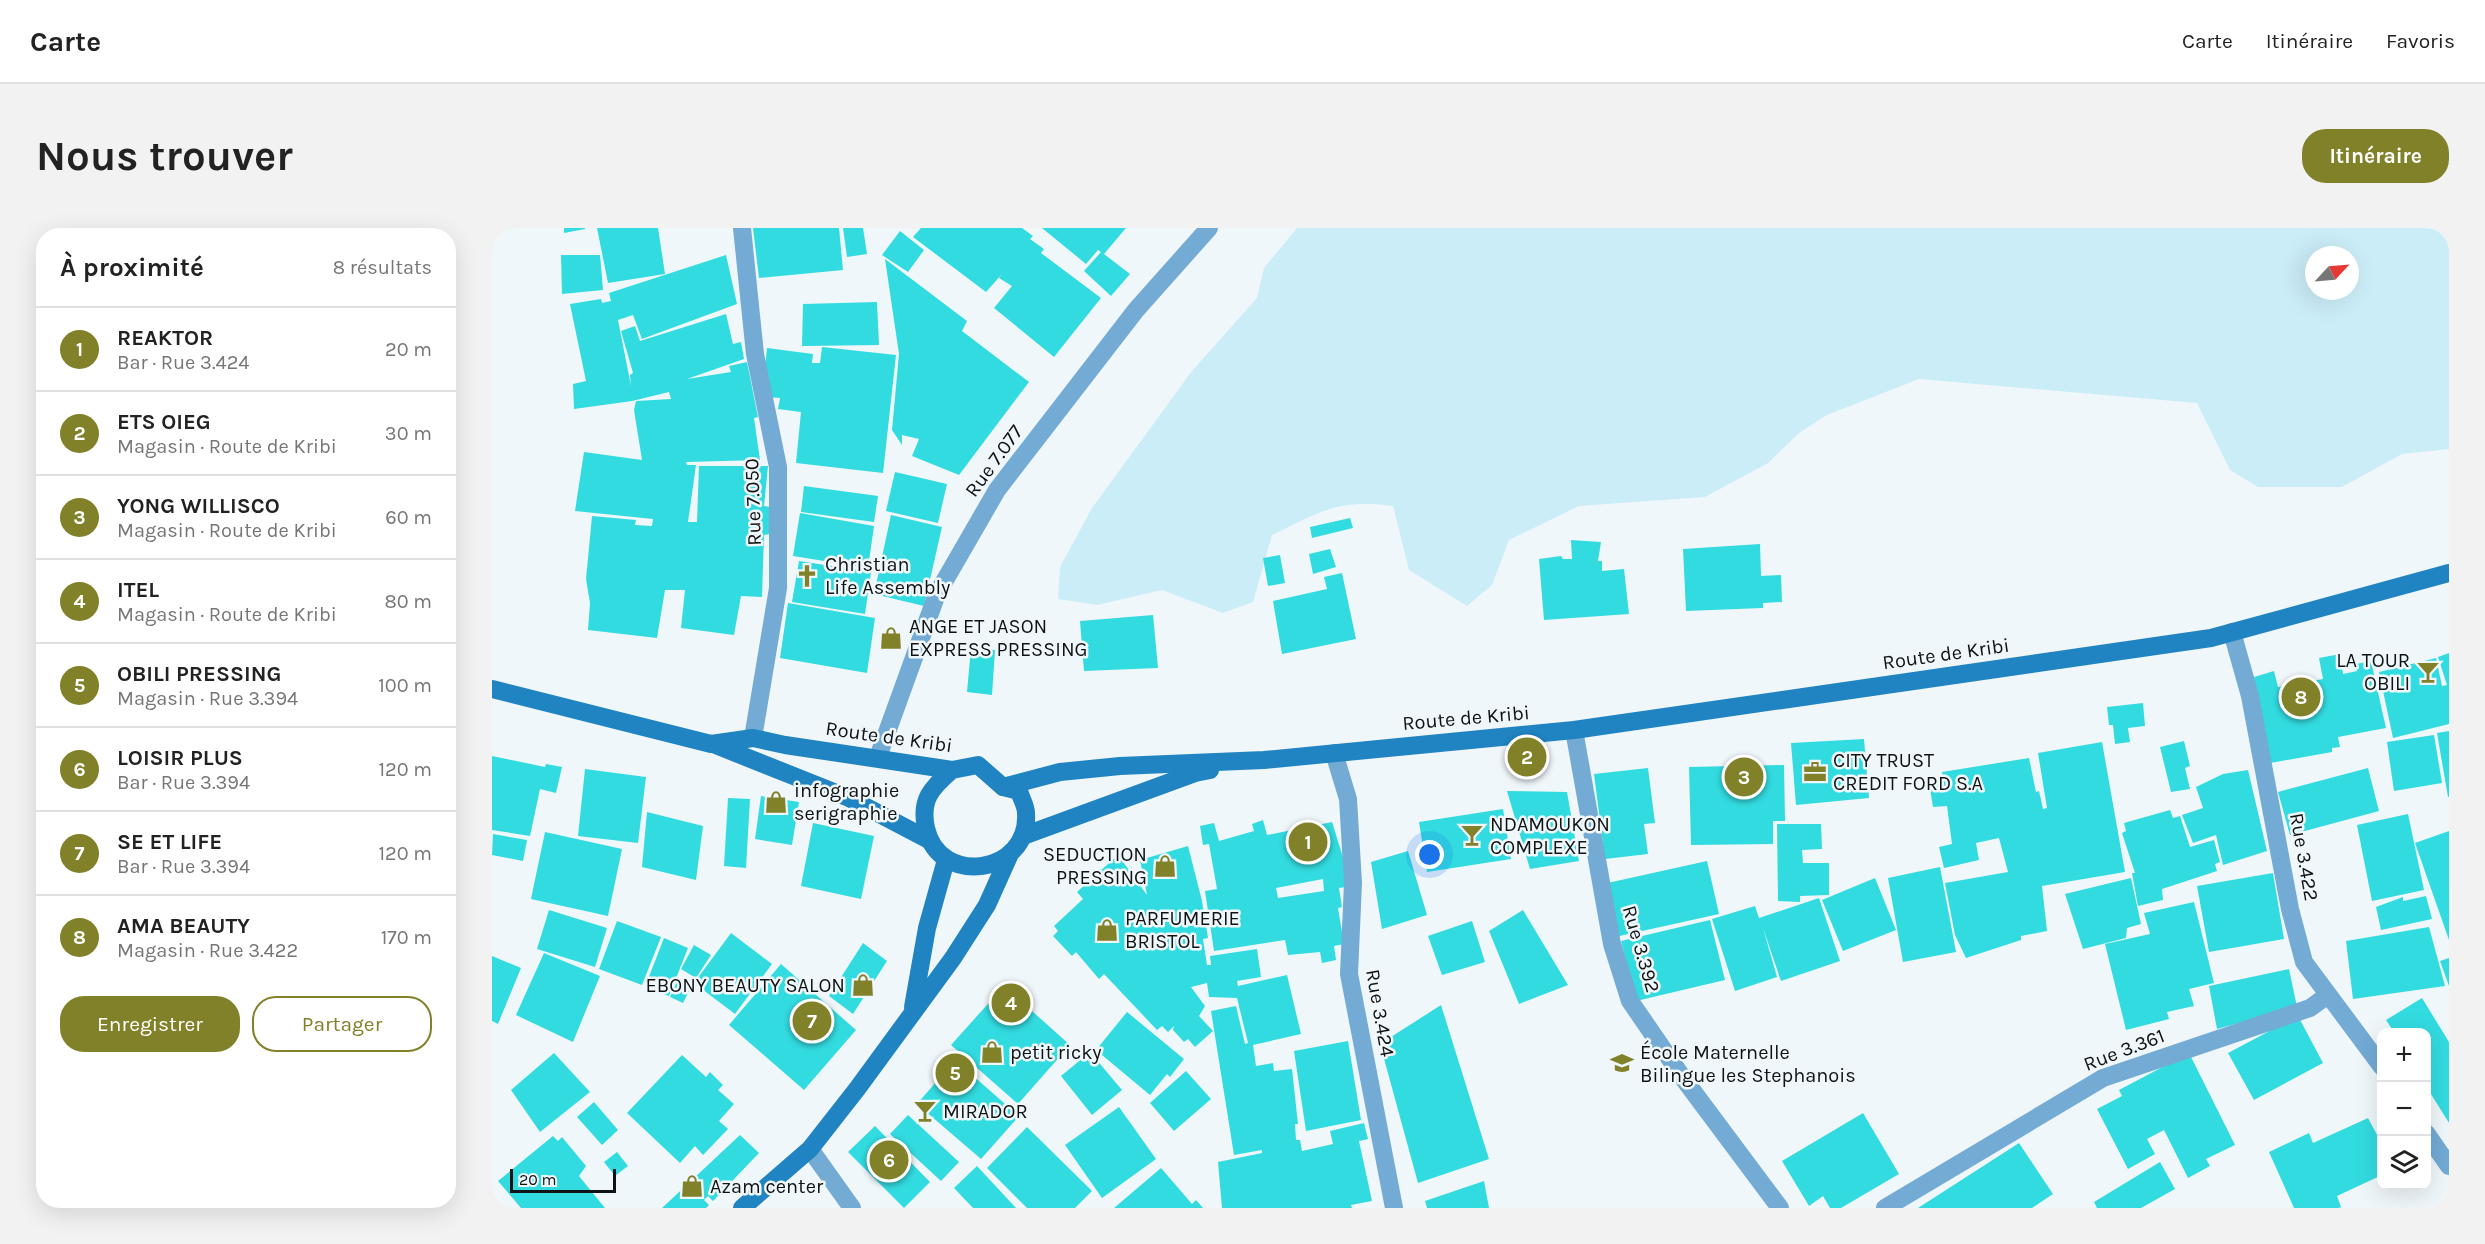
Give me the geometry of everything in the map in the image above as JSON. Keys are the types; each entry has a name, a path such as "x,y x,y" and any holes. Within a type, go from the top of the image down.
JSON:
{"main road":[{"name":"Route de Kribi","path":"492,689 711,744 753,738 785,745 878,757 952,770 978,765 1003,787 1059,772 1110,767 1264,760 1574,730 2211,638 2449,573"},
{"path":"711,744 849,798 929,840 946,860 967,868 990,866 1009,856"},
{"path":"1023,836 1195,773 1264,760"},
{"path":"929,840 923,813 931,788 952,770"},
{"path":"742,1208 810,1149 953,958 987,905 1009,856 1023,836 1026,813 1019,791 1003,787"},
{"path":"913,1012 927,928 946,860"}],"street":[{"name":"Rue 7.050","path":"742,228 754,354 777,467 778,588 753,738"},
{"name":"Rue 7.077","path":"878,757 937,594 997,490 1137,310 1209,228"},
{"name":"Rue 3.422","path":"2232,632 2250,696 2290,909 2304,962 2377,1060"},
{"name":"Rue 3.392","path":"1574,730 1612,944 1630,1001 1683,1078 1780,1208"},
{"name":"Rue 3.424","path":"1334,753 1348,799 1353,884 1349,974 1394,1208"},
{"name":"Rue 3.361","path":"1885,1208 2103,1078 2310,1008 2328,994"},
{"path":"2429,1136 2449,1166"},
{"path":"810,1149 852,1208"}],"shaded area":[{"path":"1297,228 2449,228 2449,449 2402,454 2342,487 2258,487 2230,470 2197,403 1919,379 1827,415 1799,433 1768,463 1705,497 1579,506 1509,540 1492,585 1467,606 1409,570 1393,506 1374,504 1357,504 1329,509 1272,535 1253,602 1223,613 1162,590 1097,605 1058,599 1060,567 1092,508 1192,371 1257,298 1264,268"}],"building":[{"path":"564,228 585,228 585,229 564,233"},
{"path":"597,228 658,228 665,274 608,283"},
{"path":"753,228 839,228 843,270 759,278"},
{"path":"843,228 863,228 867,254 847,257"},
{"path":"921,228 1022,228 1033,236 1030,239 1044,249 1041,253 1101,298 1054,357 994,308 1012,286 999,278 1003,273 986,292 913,237"},
{"path":"1042,228 1126,228 1104,254 1130,274 1111,296 1084,271 1101,252 1098,250 1086,264"},
{"path":"900,231 924,250 908,272 882,255"},
{"path":"561,255 600,255 603,290 562,294"},
{"path":"726,255 737,304 642,339 633,315 618,320 631,386 630,375 633,373 621,331 635,326 640,341 726,314 733,344 741,342 744,359 687,379 731,372 729,366 747,362 758,417 754,418 760,460 686,462 687,465 696,465 688,522 697,522 699,466 768,466 764,506 771,507 770,534 764,535 762,597 741,596 734,635 681,628 685,590 665,590 657,638 588,630 590,603 586,579 592,516 636,520 635,525 652,526 653,519 575,511 584,452 642,460 634,410 636,401 671,399 669,392 632,401 574,409 573,384 586,381 570,304 601,299 602,303 611,301 609,293"},
{"path":"885,259 967,321 962,331 1029,382 959,475 912,456 919,439 902,435 902,445 892,430 899,354"},
{"path":"877,302 879,345 802,346 803,304"},
{"path":"822,347 896,355 883,473 796,463 801,412 778,409 780,398 766,397 763,388 767,348 813,354 812,363 820,363"},
{"path":"895,472 947,484 938,523 886,511"},
{"path":"804,486 878,496 874,522 801,512"},
{"path":"800,513 874,526 868,568 793,556"},
{"path":"891,515 942,527 924,606 874,594"},
{"path":"1350,518 1353,528 1312,538 1310,527"},
{"path":"1571,540 1601,542 1598,561 1602,561 1602,571 1624,569 1629,614 1544,620 1539,559 1561,556 1563,559 1572,559"},
{"path":"1760,544 1761,576 1781,575 1782,602 1763,603 1763,608 1686,611 1683,549"},
{"path":"1330,549 1336,567 1313,574 1309,554"},
{"path":"1280,555 1285,583 1268,586 1263,558"},
{"path":"799,561 871,572 865,614 792,602"},
{"path":"1342,573 1356,639 1282,654 1273,601 1327,589 1324,577"},
{"path":"788,603 875,618 867,673 780,658"},
{"path":"1153,615 1158,668 1084,671 1080,621"},
{"path":"971,648 995,650 992,695 967,692"},
{"path":"2449,653 2449,724 2393,738 2379,672 2436,658 2442,686 2447,685 2438,657"},
{"path":"2340,654 2343,674 2357,671 2356,664 2371,661 2386,728 2338,737 2340,747 2332,748 2332,752 2270,763 2254,677 2274,671 2278,687 2323,679 2319,658"},
{"path":"2143,703 2145,726 2128,728 2130,742 2115,744 2113,725 2109,725 2107,707"},
{"path":"2449,731 2449,797 2448,797 2437,733"},
{"path":"2434,735 2442,783 2394,791 2387,742"},
{"path":"1864,739 1869,798 1796,805 1791,743"},
{"path":"2184,741 2190,766 2185,768 2190,789 2171,792 2160,747"},
{"path":"2102,742 2125,872 2042,886 2047,931 2021,936 2021,940 1966,958 1955,935 1945,883 2008,872 1999,838 1976,843 1979,860 1944,868 1939,847 1952,844 1947,806 1933,807 1929,783 1943,780 1942,772 2029,758 2036,792 2039,791 2043,809 2047,808 2038,753"},
{"path":"492,756 545,767 546,764 562,767 556,793 540,789 530,836 492,830"},
{"path":"1784,765 1785,821 1773,821 1773,844 1691,845 1689,767"},
{"path":"1648,768 1655,823 1644,824 1648,854 1605,859 1594,774"},
{"path":"2368,768 2379,811 2290,835 2278,792"},
{"path":"585,769 646,777 638,843 578,836"},
{"path":"2248,770 2267,851 2223,865 2216,835 2193,843 2182,815 2203,808 2196,787 2223,774"},
{"path":"1507,791 1567,792 1579,861 1530,869"},
{"path":"761,796 799,802 792,845 755,839"},
{"path":"728,798 750,799 746,868 724,866"},
{"path":"1503,809 1511,859 1427,872 1419,822"},
{"path":"2170,810 2173,818 2180,816 2190,847 2214,840 2220,862 2215,864 2217,871 2162,889 2163,900 2138,906 2132,873 2135,873 2122,833 2126,831 2124,823"},
{"path":"647,812 703,826 696,880 642,867"},
{"path":"2408,814 2424,890 2372,901 2357,825"},
{"path":"1263,820 1267,835 1332,822 1347,870 1346,887 1339,888 1342,907 1338,908 1344,944 1334,946 1336,960 1322,963 1320,952 1288,955 1285,940 1214,951 1205,891 1217,889 1209,844 1203,845 1200,826 1214,823 1219,841 1254,831 1252,824","holes":["1323,879 1324,891 1278,898 1276,888"]},
{"path":"813,823 874,836 861,899 801,886"},
{"path":"1777,824 1821,824 1822,849 1802,850 1803,863 1829,863 1829,895 1800,896 1800,902 1778,901"},
{"path":"2449,831 2449,940 2415,843"},
{"path":"545,832 622,849 608,916 531,899"},
{"path":"493,834 527,840 523,861 492,855"},
{"path":"1188,846 1202,901 1208,938 1203,939 1207,965 1211,965 1210,956 1257,949 1261,977 1237,981 1238,986 1287,975 1301,1034 1253,1045 1256,1066 1273,1063 1274,1071 1292,1069 1298,1124 1295,1124 1296,1140 1300,1140 1302,1151 1333,1144 1330,1131 1364,1123 1368,1139 1359,1141 1372,1201 1351,1205 1352,1208 1222,1208 1218,1162 1262,1153 1262,1150 1234,1155 1211,1011 1236,1006 1245,1044 1248,1043 1237,998 1209,997 1207,983 1191,987 1205,1006 1199,1016 1213,1031 1195,1047 1188,1039 1184,1042 1173,1030 1174,1026 1168,1032 1162,1026 1157,1030 1104,974 1099,979 1076,952 1072,956 1053,936 1058,931 1054,926 1083,899 1077,892 1118,855 1147,895 1140,860"},
{"path":"1408,851 1427,915 1382,929 1371,862"},
{"path":"1707,861 1719,914 1615,937 1603,884"},
{"path":"1940,867 1956,952 1903,962 1888,878"},
{"path":"2273,873 2284,939 2209,952 2197,886"},
{"path":"1875,878 1896,930 1843,951 1822,900"},
{"path":"2131,878 2141,924 2127,928 2126,938 2083,949 2065,894"},
{"path":"2426,896 2432,919 2381,930 2376,907 2403,897 2403,901"},
{"path":"1819,898 1840,961 1781,981 1763,928 1777,977 1735,991 1712,919 1755,906 1759,918"},
{"path":"2194,902 2214,983 2189,989 2194,1006 2167,1012 2169,1019 2126,1030 2105,944 2150,934 2144,913"},
{"path":"549,910 607,928 595,967 537,949"},
{"path":"1523,910 1568,985 1519,1004 1489,931"},
{"path":"1710,920 1725,980 1636,1001 1621,941"},
{"path":"617,921 661,937 642,985 599,969"},
{"path":"1472,921 1485,962 1442,975 1428,936"},
{"path":"2429,927 2445,986 2353,999 2346,941"},
{"path":"731,933 772,964 735,1014 694,983"},
{"path":"664,938 688,948 669,996 645,987"},
{"path":"863,943 887,961 853,1014 829,996"},
{"path":"694,945 711,955 696,978 681,969"},
{"path":"544,953 600,976 573,1042 516,1015"},
{"path":"492,956 521,968 498,1024 492,1021"},
{"path":"2449,958 2449,986 2440,961"},
{"path":"781,964 856,1030 804,1090 729,1025"},
{"path":"2289,969 2297,1007 2217,1029 2209,986"},
{"path":"678,979 692,985 683,1003 670,997"},
{"path":"1004,986 1070,1045 1018,1104 951,1045"},
{"path":"2422,998 2449,1042 2449,1123 2431,1094 2431,1028 2391,1028 2386,1020"},
{"path":"1441,1005 1489,1159 1418,1183 1380,1044"},
{"path":"1127,1012 1184,1059 1170,1077 1167,1074 1150,1095 1096,1050"},
{"path":"2298,1016 2323,1063 2254,1100 2228,1053"},
{"path":"1348,1041 1361,1120 1306,1131 1294,1051"},
{"path":"1090,1052 1122,1090 1092,1115 1061,1076"},
{"path":"554,1053 590,1092 540,1132 511,1090"},
{"path":"2189,1053 2235,1145 2206,1159 2210,1166 2188,1178 2164,1130 2147,1139 2155,1154 2128,1169 2097,1109 2122,1096 2119,1090"},
{"path":"682,1055 706,1077 710,1072 723,1085 718,1090 734,1104 719,1121 728,1129 703,1155 695,1146 680,1163 627,1113"},
{"path":"955,1060 1019,1116 981,1159 917,1104"},
{"path":"1186,1071 1211,1099 1174,1131 1150,1103"},
{"path":"594,1102 618,1130 602,1145 577,1117"},
{"path":"1119,1107 1156,1159 1102,1198 1065,1145"},
{"path":"1863,1113 1899,1174 1841,1208 1830,1208 1823,1196 1809,1206 1782,1161"},
{"path":"908,1115 959,1162 941,1181 890,1134"},
{"path":"2368,1118 2377,1135 2377,1177 2337,1196 2341,1207 2339,1208 2294,1208 2269,1152 2309,1133 2313,1143"},
{"path":"875,1126 930,1182 904,1208 848,1152"},
{"path":"1027,1127 1092,1191 1075,1208 1027,1208 987,1168"},
{"path":"740,1135 759,1153 713,1201 708,1196 704,1200 709,1205 706,1208 662,1208"},
{"path":"553,1136 558,1141 562,1137 586,1166 579,1176 605,1208 521,1208 498,1181"},
{"path":"2019,1143 2053,1194 2032,1208 1918,1208"},
{"path":"617,1152 628,1166 615,1176 604,1162"},
{"path":"2160,1162 2175,1189 2141,1208 2097,1208 2094,1202"},
{"path":"977,1166 1016,1208 973,1208 954,1188"},
{"path":"1161,1168 1192,1204 1196,1200 1203,1208 1114,1208"},
{"path":"1484,1181 1489,1208 1427,1208 1425,1201"}],"place":[{"name":"Christian Life Assembly","path":"807,576"},
{"name":"ANGE ET JASON EXPRESS PRESSING","path":"891,638"},
{"name":"LA TOUR OBILI","path":"2428,672"},
{"name":"AMA BEAUTY","path":"2301,697"},
{"name":"ETS OIEG","path":"1527,757"},
{"name":"CITY TRUST CREDIT FORD S.A","path":"1815,772"},
{"name":"YONG WILLISCO","path":"1744,777"},
{"name":"infographie serigraphie","path":"776,802"},
{"name":"NDAMOUKON COMPLEXE","path":"1472,835"},
{"name":"REAKTOR","path":"1308,842"},
{"name":"SEDUCTION PRESSING","path":"1165,866"},
{"name":"PARFUMERIE BRISTOL","path":"1107,930"},
{"name":"EBONY BEAUTY SALON","path":"863,985"},
{"name":"ITEL","path":"1011,1003"},
{"name":"SE ET LIFE","path":"812,1021"},
{"name":"petit ricky","path":"992,1052"},
{"name":"École Maternelle Bilingue les Stephanois","path":"1622,1063"},
{"name":"OBILI PRESSING","path":"955,1073"},
{"name":"MIRADOR","path":"925,1111"},
{"name":"LOISIR PLUS","path":"889,1160"},
{"name":"Azam center","path":"692,1186"}]}
